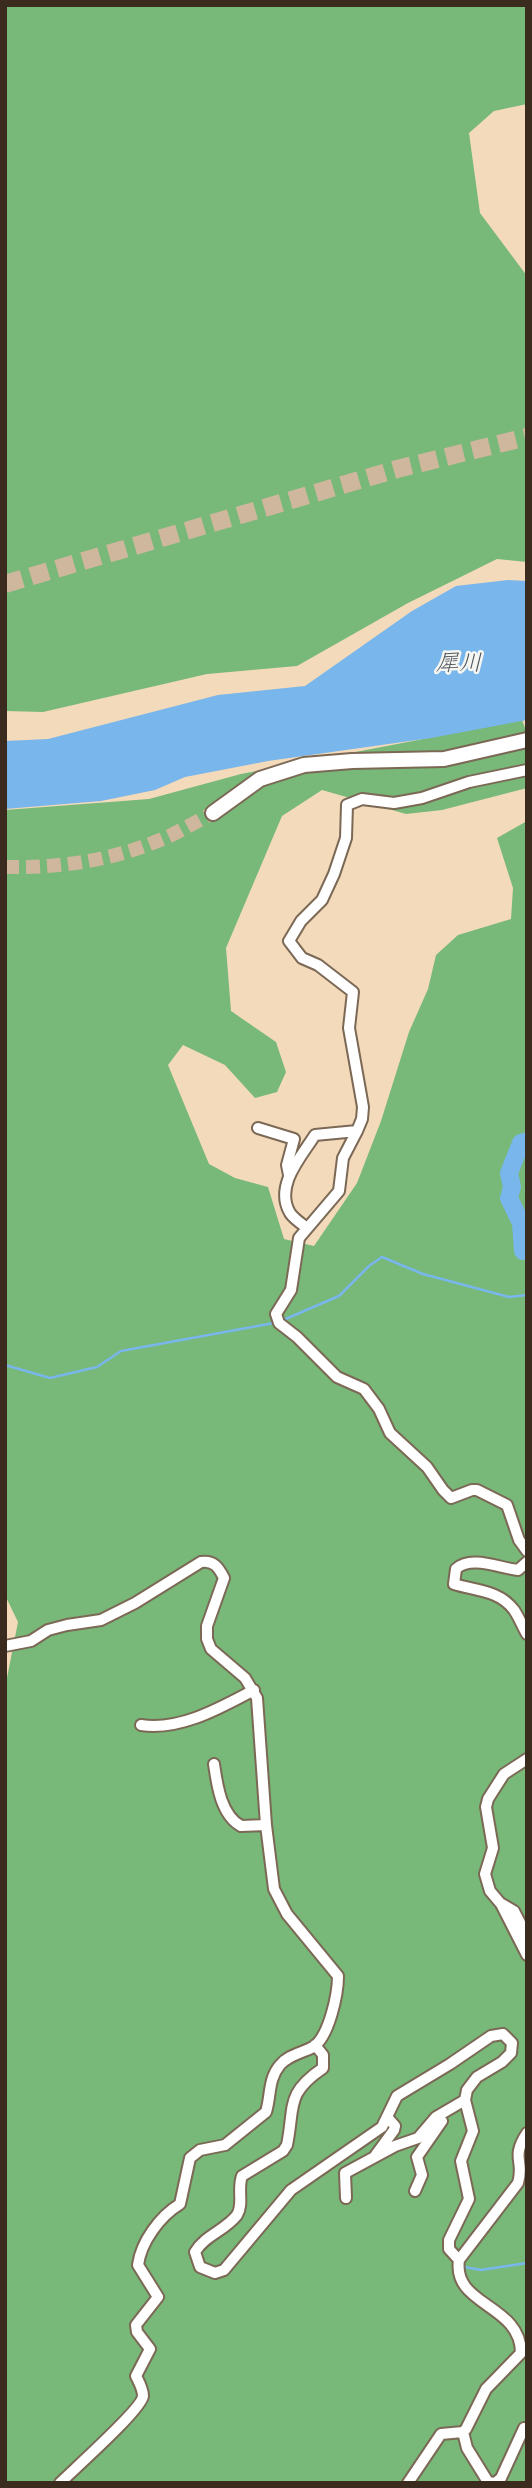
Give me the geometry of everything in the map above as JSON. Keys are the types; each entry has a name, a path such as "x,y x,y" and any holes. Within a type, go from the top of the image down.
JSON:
{"street":[{"path":"213,813 260,779 304,765 444,759 527,740"},
{"path":"527,770 469,782 422,798 394,803 362,799 346,805 346,838 334,874 322,900 302,921 289,941 302,958 318,965 353,992 349,1028 363,1107 362,1119 343,1158 339,1191 299,1238 291,1290 276,1314 278,1321 337,1377 364,1389 379,1409 390,1433 427,1467 446,1494 451,1498 477,1490 507,1505 519,1540 527,1551"},
{"path":"258,1128 295,1139 288,1165 286,1196 291,1215 307,1228"},
{"path":"289,1175 315,1135 357,1131"},
{"path":"5,1646 30,1641 48,1630 101,1620 135,1603 201,1562 217,1566 224,1578 207,1626 207,1639 211,1649 245,1678 254,1690 259,1713 266,1825 274,1889 280,1903 338,1976 338,1987 327,2030 315,2045 289,2057 279,2066 271,2081 266,2112 225,2145 200,2150 190,2158 180,2204 173,2208 151,2234 139,2256 138,2265 158,2297 136,2325 150,2349 136,2376 143,2395 142,2400 60,2483"},
{"path":"527,1562 518,1570 465,1563 456,1569 454,1584 491,1591 509,1603 527,1634"},
{"path":"141,1725 155,1727 207,1714 254,1690"},
{"path":"527,1759 504,1774 488,1799 486,1807 493,1848 485,1874 490,1891 501,1904 527,1955"},
{"path":"214,1764 225,1808 232,1819 241,1826 266,1825"},
{"path":"501,1904 514,1911 527,1936"},
{"path":"315,2045 323,2055 323,2068 305,2080 295,2094 287,2145 283,2151 242,2176 236,2217 201,2242 195,2252 200,2267 215,2273 224,2270 291,2190 372,2136 388,2118 394,2099 491,2036 503,2034 512,2043 511,2053 471,2083 465,2100 473,2131 461,2161 469,2199 449,2240 449,2249 459,2260"},
{"path":"346,2199 345,2173 418,2138 436,2117 465,2100"},
{"path":"415,2192 422,2175 416,2157 440,2122 452,2115 465,2100"},
{"path":"373,2158 394,2130 395,2126 388,2118"},
{"path":"519,2432 501,2478 495,2483 488,2482 467,2448 463,2432 486,2389 521,2353 521,2344 519,2333 506,2319 470,2293 457,2271 459,2260 518,2183 518,2147 527,2133"},
{"path":"408,2483 441,2434 463,2432"}],"green space":[{"path":"5,5 527,5 527,104 494,111 469,133 480,213 527,276 527,562 497,559 408,603 297,666 207,674 43,712 5,711"},
{"path":"522,720 527,733 527,788 442,810 406,814 322,790 282,816 226,948 231,1011 276,1042 286,1072 277,1092 255,1098 225,1065 183,1045 168,1065 209,1164 235,1178 268,1187 284,1239 314,1246 357,1183 381,1121 409,1032 428,989 436,955 458,935 511,919 513,888 497,838 527,821 527,2483 5,2483 5,1688 18,1622 5,1595 5,810 149,799 241,774"}],"water":[{"name":"犀川","path":"508,580 527,581 527,720 431,738 268,761 185,777 155,790 101,801 5,809 5,741 48,739 218,695 305,686 412,611 456,586"}],"waterway":[{"path":"527,1141 521,1143 509,1173 512,1187 509,1198 521,1223 523,1251 527,1250"},
{"path":"281,1321 339,1296 382,1257 423,1274 509,1297 527,1295"},
{"path":"5,1365 50,1378 97,1367 121,1351 274,1323"},
{"path":"464,2267 481,2270 527,2263"}],"tunnel":[{"path":"5,584 397,469 527,437"},
{"path":"5,867 45,866 103,858 167,837 213,813"}]}
